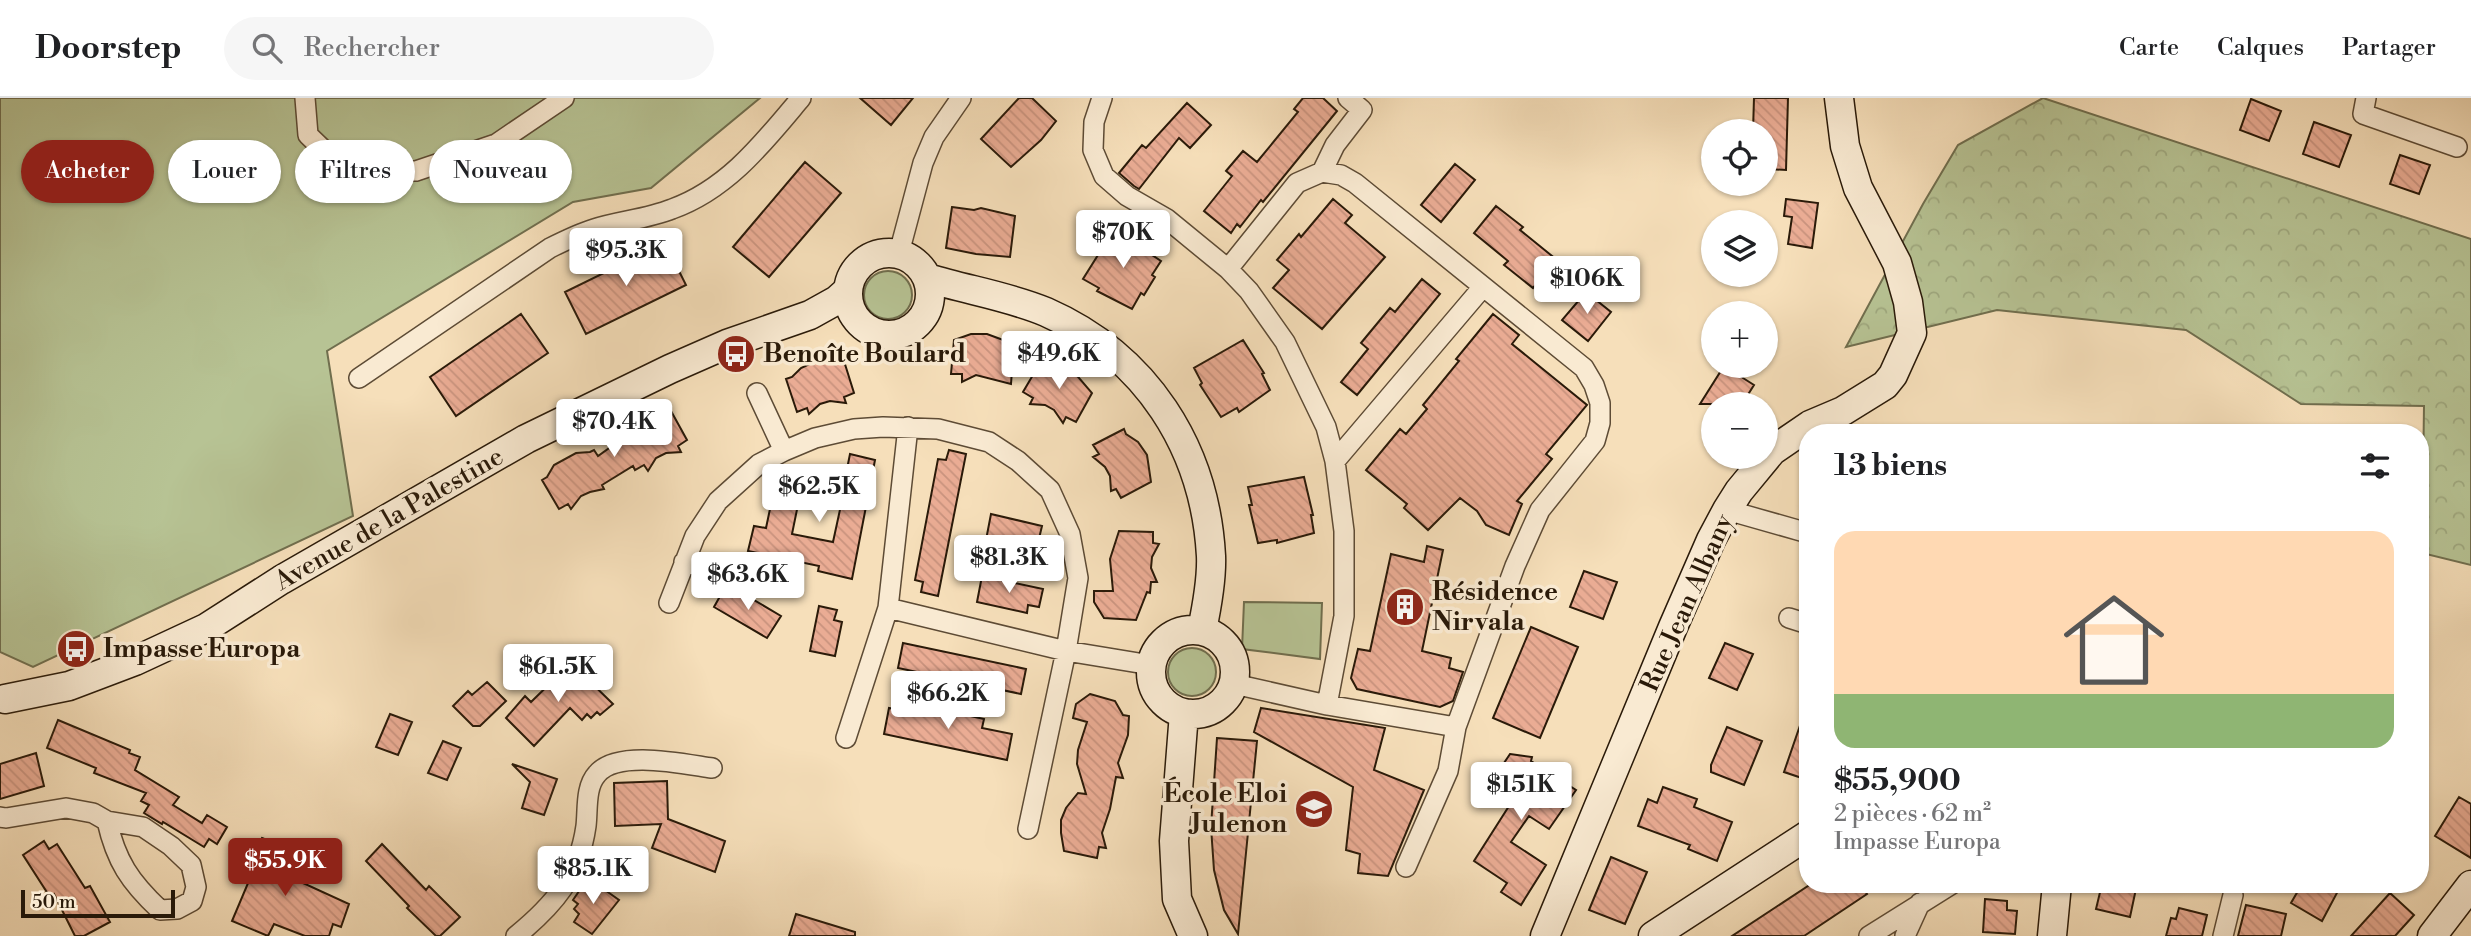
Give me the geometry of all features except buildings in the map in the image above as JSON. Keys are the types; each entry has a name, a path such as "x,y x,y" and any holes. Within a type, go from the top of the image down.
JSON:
{"main road":[{"name":"Rue Jean Albany","path":"1812,424 1843,411 1885,385 1893,375 1912,333 1908,302 1897,263 1858,188 1845,146 1839,98"},
{"path":"887,252 899,253 912,259 929,290 925,315 917,325 894,335 869,330 850,302 850,279 864,260 887,252"},
{"path":"929,290 957,295 986,292 1046,312 1100,343 1133,372 1162,405 1180,434 1193,467 1206,518 1211,557 1202,630"},
{"name":"Avenue de la Palestine","path":"2,698 69,686 135,661 206,628 281,580 526,439 727,344 810,315 838,312 850,302"},
{"name":"Rue Jean Albany","path":"1545,936 1711,540 1739,491 1772,451 1799,433"},
{"path":"1188,629 1202,630 1216,635 1234,657 1234,684 1229,696 1220,705 1197,714 1184,713 1172,709 1162,701 1151,678 1151,665 1155,652 1175,633 1188,629"},
{"path":"1184,713 1174,841 1177,899 1193,936"},
{"path":"1653,936 1799,841"},
{"path":"2432,936 2471,886"},
{"path":"2052,936 2056,893"}],"street":[{"path":"305,98 308,135 333,159 358,171 416,171 496,144 564,98"},
{"path":"359,378 550,248 572,236 671,210 713,189 752,157 801,98"},
{"path":"899,253 923,163 934,137 961,98"},
{"path":"1101,98 1094,122 1093,150 1104,176 1127,196 1167,219 1228,269 1249,291 1285,342 1326,426 1335,461 1344,531 1344,616 1327,705"},
{"path":"1322,172 1335,145 1362,110 1348,98"},
{"path":"2366,98 2363,114 2457,147"},
{"path":"1228,269 1297,183 1322,172 1341,175 1355,183 1584,368 1600,403 1600,423 1595,441 1540,510 1515,566 1456,727 1448,771 1406,867"},
{"path":"1335,461 1482,288"},
{"path":"757,393 784,451"},
{"path":"846,738 888,608 908,426"},
{"path":"669,603 695,536 718,502 759,464 784,451 815,438 854,429 908,426 939,429 989,442 1018,461 1050,489 1070,534 1078,578 1066,651 1028,829"},
{"path":"1727,510 1799,530"},
{"path":"684,562 768,579"},
{"path":"888,608 1066,651 1151,665"},
{"path":"1234,684 1327,705 1456,727"},
{"path":"516,936 539,917 568,883 583,843 587,799 596,774 621,762 640,760 712,768"},
{"path":"0,817 65,808 93,813 107,821 143,827 191,865 196,887 192,901 177,909 160,910 139,890 121,865 107,821"},
{"path":"1869,936 1937,893"},
{"path":"2223,936 2233,895"},
{"path":"1905,936 1920,903"}],"green space":[{"path":"0,98 760,98 651,188 572,203 572,140 429,140 429,203 571,203 327,351 353,516 33,667 0,652"},
{"path":"2043,98 2471,239 2471,565 2429,555 2429,424 2424,424 2424,406 2301,404 2186,330 1997,310 1846,347 1958,145"},
{"path":"888,271 905,278 912,295 905,312 888,319 871,312 864,295 871,278"},
{"path":"1244,602 1322,603 1320,659 1242,649"},
{"path":"1192,648 1209,655 1216,672 1209,689 1192,696 1175,689 1168,672 1175,655"}],"place":[{"name":"Benoîte Boulard","path":"736,354"},
{"name":"Résidence Nirvala","path":"1405,607"},
{"name":"Impasse Europa","path":"76,649"},
{"name":"École Eloi Julenon","path":"1314,809"}]}
